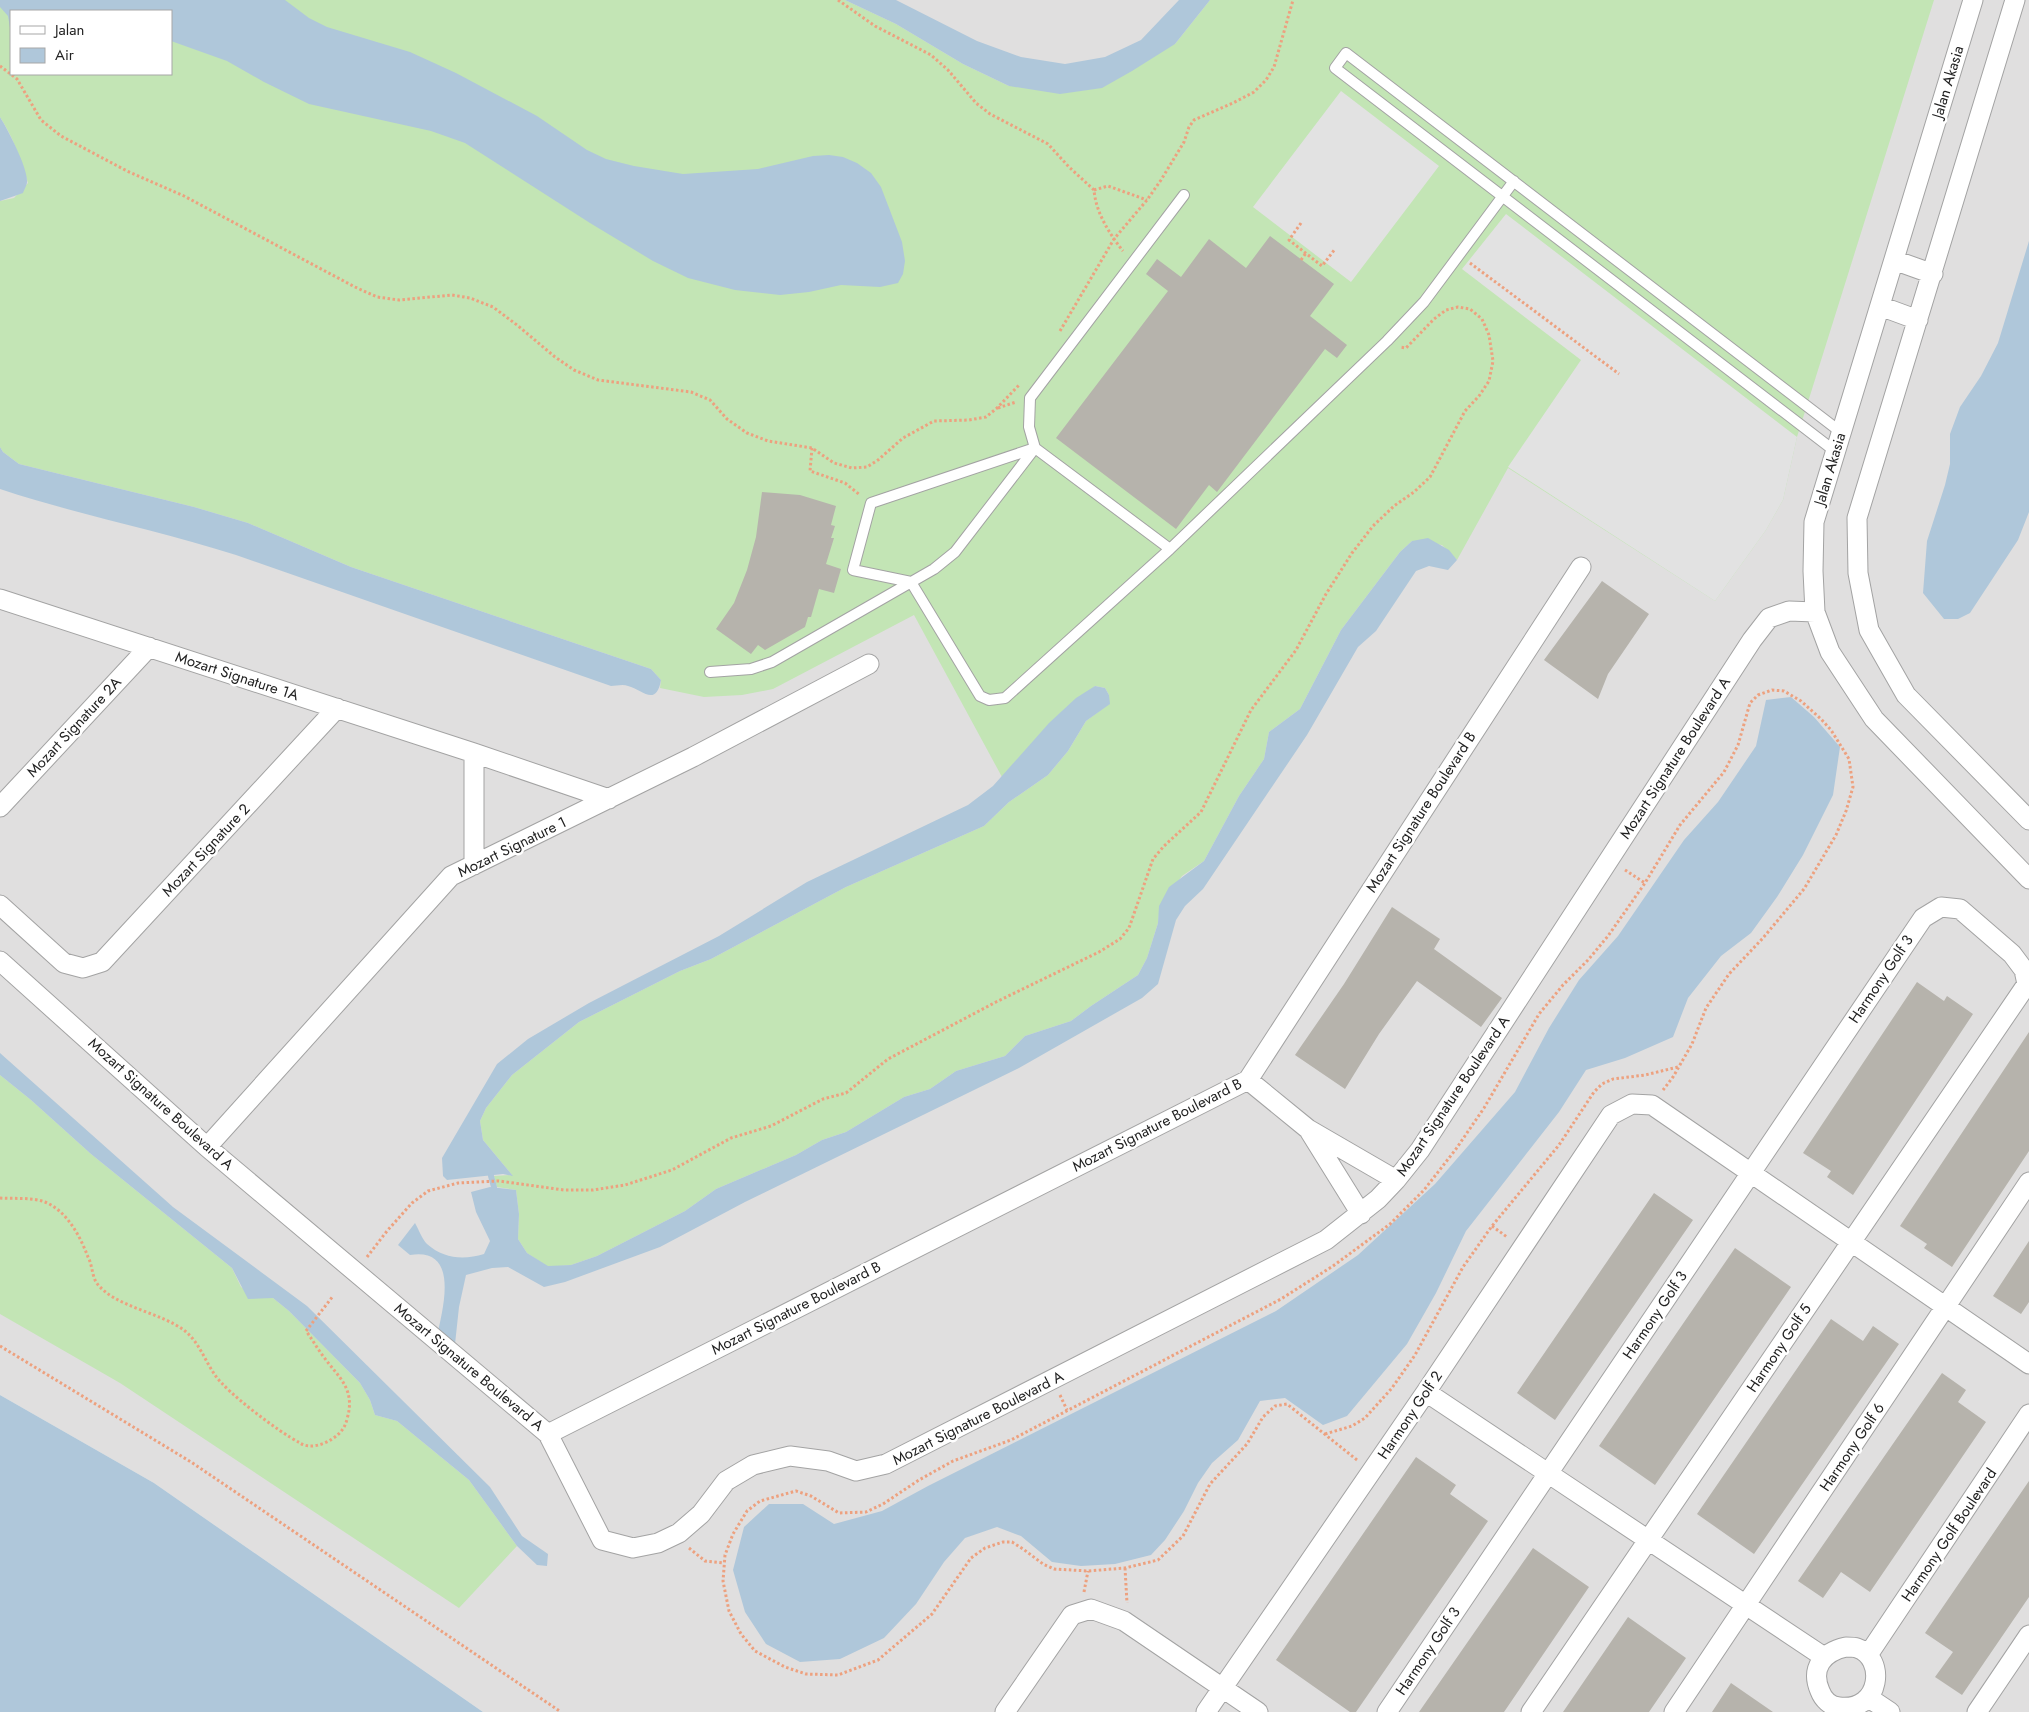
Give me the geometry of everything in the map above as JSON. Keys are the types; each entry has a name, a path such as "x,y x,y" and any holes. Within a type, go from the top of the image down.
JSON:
{"street":[{"name":"Jalan Akasia","path":"1973,0 1814,522 1813,571 1815,612 1830,652 1874,719 2029,879"},
{"path":"2015,0 1933,274 1856,518 1858,573 1869,630 1906,695 2029,820"},
{"path":"1894,260 1933,274"},
{"path":"1880,306 1918,320"},
{"name":"Mozart Signature Boulevard B","path":"548,1434 1248,1080 1581,567"},
{"name":"Mozart Signature 1A","path":"0,599 337,708 609,799"},
{"name":"Mozart Signature Boulevard A","path":"0,961 207,1147 548,1434 602,1540 634,1548 658,1543 679,1533 701,1514 726,1481 753,1465 790,1456 828,1461 856,1471 886,1464 1326,1240 1361,1214 1396,1180 1420,1150 1752,640 1769,618 1789,612 1815,612"},
{"name":"Mozart Signature 2A","path":"0,807 149,647"},
{"name":"Mozart Signature 1","path":"207,1147 451,876 609,799 869,664"},
{"name":"Mozart Signature 2","path":"0,905 64,963 83,968 102,962 337,708"},
{"path":"474,753 474,865"},
{"name":"Harmony Golf 3","path":"1387,1712 1923,918 1940,907 1960,909 2012,954 2024,970 2027,984"},
{"name":"Harmony Golf 5","path":"1531,1712 2027,984"},
{"path":"1248,1080 1308,1129 1396,1180"},
{"name":"Harmony Golf 2","path":"1206,1712 1426,1392 1611,1115 1632,1104 1652,1105 1750,1173"},
{"path":"1308,1129 1361,1214"},
{"path":"1750,1173 2029,1364"},
{"name":"Harmony Golf 6","path":"1674,1712 2029,1182"},
{"path":"1426,1392 1824,1657"},
{"name":"Harmony Golf Boulevard","path":"1868,1655 2029,1414"},
{"path":"1005,1712 1072,1615 1091,1609 1124,1621 1258,1712"},
{"path":"1977,1712 2029,1635"},
{"path":"1846,1647 1858,1648 1868,1655 1876,1678 1869,1698 1861,1705 1851,1708 1833,1709 1826,1701 1817,1684 1818,1666 1824,1657 1833,1650 1846,1647"},
{"path":"1869,1698 1890,1712"}],"lane":[{"path":"1836,452 1335,68 1346,53 1842,432"},
{"path":"1035,448 871,502 853,570 911,582 980,696 989,700 1005,698 1170,549 1387,341 1424,302 1514,181"},
{"path":"1170,549 1035,448 1029,427 1030,398 1184,195"},
{"path":"710,672 751,669 772,662 934,569 955,552 1035,448"}],"path":[{"path":"838,0 875,26 931,55 948,70 976,103 990,114 1048,144 1069,168 1094,190 1095,202 1105,224 1133,263"},
{"path":"1059,332 1114,239 1147,200 1184,142 1188,127 1194,120 1254,92 1266,80 1274,67 1293,0"},
{"path":"0,66 10,74"},
{"path":"12,75 17,79 41,120 61,136 128,172 184,196 355,287 377,297 399,300 452,294 470,298 493,307 554,357 574,370 598,380 691,392 710,400 727,419 747,433 768,441 812,448 834,463 852,468 867,467 903,438 934,421 969,420 986,416 997,408 1021,382"},
{"path":"1094,190 1108,186 1147,200"},
{"path":"1301,224 1289,240 1322,266 1335,249"},
{"path":"1301,260 1306,253"},
{"path":"1459,255 1619,374"},
{"path":"365,1259 386,1231 412,1203 428,1191 458,1183 493,1182 564,1190 593,1190 625,1185 672,1170 731,1138 771,1126 823,1099 846,1093 888,1059 987,1006 1099,952 1120,938 1129,928 1154,859 1164,846 1201,812 1251,710 1296,650 1326,594 1352,553 1380,519 1430,477 1465,411 1479,396 1489,381 1493,361 1489,334 1482,319 1470,310 1458,307 1446,310 1434,318 1406,348 1397,347 1387,341"},
{"path":"812,448 810,471 845,483 871,502"},
{"path":"1609,860 1645,883"},
{"path":"1325,1434 1352,1426 1365,1418 1392,1388 1415,1355 1463,1267 1492,1226 1559,1145 1594,1092 1602,1084 1613,1080 1678,1067"},
{"path":"0,1198 44,1201 60,1209 80,1238 96,1282 108,1293 127,1304 167,1319 186,1332 197,1344 215,1376 286,1435 303,1445 320,1445 333,1439 344,1428 350,1411 349,1393 341,1377 323,1356 306,1331 333,1296"},
{"path":"0,1346 191,1462 560,1712"},
{"path":"679,1533 699,1558 723,1563"},
{"path":"1124,1621 1127,1608 1125,1568"}],"shaded area":[{"path":"0,0 2029,0 2029,1712 483,1712 154,1483 0,1395"},
{"path":"1341,91 1439,166 1351,282 1253,207"},
{"path":"1506,214 1797,437 1783,500 1766,530 1715,601 1508,467 1581,360 1462,269"}],"green space":[{"path":"0,0 845,0 896,24 963,64 1009,86 1175,44 1210,0 1934,0 1797,437 1783,500 1766,530 1715,601 1508,468 1457,560 1442,545 1412,541 1400,552 1341,630 1300,709 1269,732 1264,759 1239,796 1204,861 1182,876 1160,906 1158,923 1147,958 1138,975 1071,1021 1025,1036 1005,1056 956,1071 930,1089 904,1097 846,1132 822,1140 796,1155 716,1189 685,1211 597,1256 571,1265 548,1267 527,1253 518,1239 519,1214 516,1190 497,1187 494,1176 512,1175 483,1140 480,1121 486,1108 512,1075 579,1022 680,971 711,959 846,887 984,826 1009,802 1048,775 1068,751 1086,721 1109,704 1109,695 1105,688 1095,686 1002,777 914,615 773,689 742,695 704,697 660,688 661,680 651,669 351,567 248,523 194,507 19,464 3,452 0,447 0,201 14,198 28,183 9,133 0,117"},
{"path":"0,1075 91,1154 232,1268 241,1287 257,1298 273,1298 289,1311 360,1383 370,1400 375,1415 397,1421 469,1480 517,1546 459,1608 120,1383 0,1314"}],"water":[{"path":"0,0 285,0 309,18 327,27 410,52 456,73 537,116 587,150 606,159 634,166 683,174 758,169 813,156 829,155 843,157 857,163 871,173 881,187 902,242 905,261 903,274 898,283 880,287 841,285 809,292 780,295 735,290 688,278 653,261 590,223 465,143 431,131 309,104 227,61 172,41 172,10 10,10 10,28 8,16 0,7"},
{"path":"845,0 896,0 977,41 1021,57 1065,64 1105,57 1141,40 1179,0 1210,0 1175,44 1132,71 1102,88 1060,94 1009,86 963,64 896,24"},
{"path":"0,117 21,159 27,182 23,193 0,201"},
{"path":"2029,241 2029,512 2018,540 1970,613 1958,619 1944,619 1923,593 1927,541 1950,464 1950,434 1960,407 1981,376 1998,343"},
{"path":"0,447 3,452 19,464 194,507 248,523 351,567 651,669 661,680 659,688 656,693 648,695 626,685 611,686 236,555 0,489"},
{"path":"1428,538 1449,550 1457,560 1448,570 1429,566 1416,571 1376,631 1358,647 1307,735 1203,889 1185,906 1176,920 1158,984 1142,998 1019,1068 745,1202 660,1247 565,1282 544,1287 508,1267 492,1268 466,1275 459,1307 455,1344 437,1336 444,1296 442,1270 436,1260 426,1255 410,1255 398,1245 415,1223 425,1242 440,1253 454,1257 484,1254 490,1241 476,1212 471,1192 490,1187 516,1190 519,1214 518,1239 527,1253 548,1266 571,1265 597,1256 685,1211 716,1189 796,1155 822,1140 846,1132 904,1097 930,1089 956,1071 1005,1056 1025,1036 1071,1021 1138,975 1147,958 1158,923 1159,906 1169,887 1204,861 1239,796 1264,759 1269,732 1300,709 1341,630 1400,552 1412,541"},
{"path":"1095,686 1105,688 1109,695 1110,704 1086,721 1068,751 1048,775 1009,802 984,826 846,887 711,959 680,971 579,1022 512,1075 486,1108 480,1121 483,1140 513,1176 503,1174 447,1180 443,1176 442,1158 497,1064 528,1039 589,1003 719,936 807,882 968,805 993,786 1049,723 1076,698"},
{"path":"1791,697 1814,717 1840,747 1833,795 1803,855 1777,897 1751,933 1721,956 1688,998 1673,1037 1625,1058 1586,1070 1559,1112 1466,1231 1436,1293 1407,1344 1347,1416 1323,1425 1285,1398 1260,1401 1238,1440 1212,1463 1198,1483 1184,1511 1165,1540 1151,1555 1115,1564 1081,1566 1052,1562 1021,1536 997,1527 965,1538 944,1562 916,1604 884,1638 840,1659 800,1662 766,1644 745,1612 733,1570 744,1527 769,1504 803,1504 834,1524 882,1511 1276,1311 1358,1255 1435,1184 1515,1092 1549,1028 1579,980 1618,936 1684,840 1718,802 1756,746 1766,700"},
{"path":"0,1053 173,1207 307,1306 490,1487 522,1536 548,1554 547,1566 537,1565 517,1546 469,1480 397,1421 375,1415 370,1400 360,1383 289,1311 273,1298 248,1299 232,1268 91,1154 0,1075"},
{"path":"0,1395 154,1483 483,1712 0,1712"}],"building":[{"path":"1270,236 1334,284 1310,316 1347,345 1337,358 1325,349 1217,492 1209,485 1176,529 1056,438 1168,291 1146,274 1157,259 1181,277 1209,239 1246,268"},
{"path":"762,492 800,495 836,506 831,525 835,526 831,538 834,538 826,564 841,569 834,593 819,589 811,617 808,617 805,627 765,650 758,645 751,654 716,629 734,603 747,570 756,537"},
{"path":"1602,581 1649,614 1608,674 1598,699 1544,660"},
{"path":"1392,907 1440,939 1434,949 1502,998 1481,1027 1417,981 1379,1034 1345,1089 1295,1055 1344,984"},
{"path":"1917,982 1944,1001 1947,996 1973,1014 1853,1195 1827,1177 1831,1171 1803,1153"},
{"path":"2029,1032 2029,1151 1952,1267 1924,1248 1927,1244 1900,1226"},
{"path":"1654,1193 1693,1220 1555,1420 1517,1393"},
{"path":"2029,1241 2029,1302 2021,1314 1993,1296"},
{"path":"1735,1248 1791,1287 1655,1485 1599,1446"},
{"path":"1831,1319 1863,1341 1873,1326 1899,1344 1754,1554 1697,1514"},
{"path":"1942,1373 1966,1390 1958,1402 1986,1422 1870,1592 1841,1572 1823,1598 1798,1581"},
{"path":"1416,1457 1456,1485 1450,1494 1488,1521 1356,1712 1350,1712 1276,1660"},
{"path":"2029,1481 2029,1597 1962,1695 1935,1677 1953,1652 1925,1633"},
{"path":"1533,1548 1589,1587 1504,1712 1419,1712"},
{"path":"1628,1617 1686,1658 1649,1712 1563,1712"},
{"path":"1731,1683 1773,1712 1712,1712"}],"waterway":[{"path":"491,1176 494,1187"}]}
